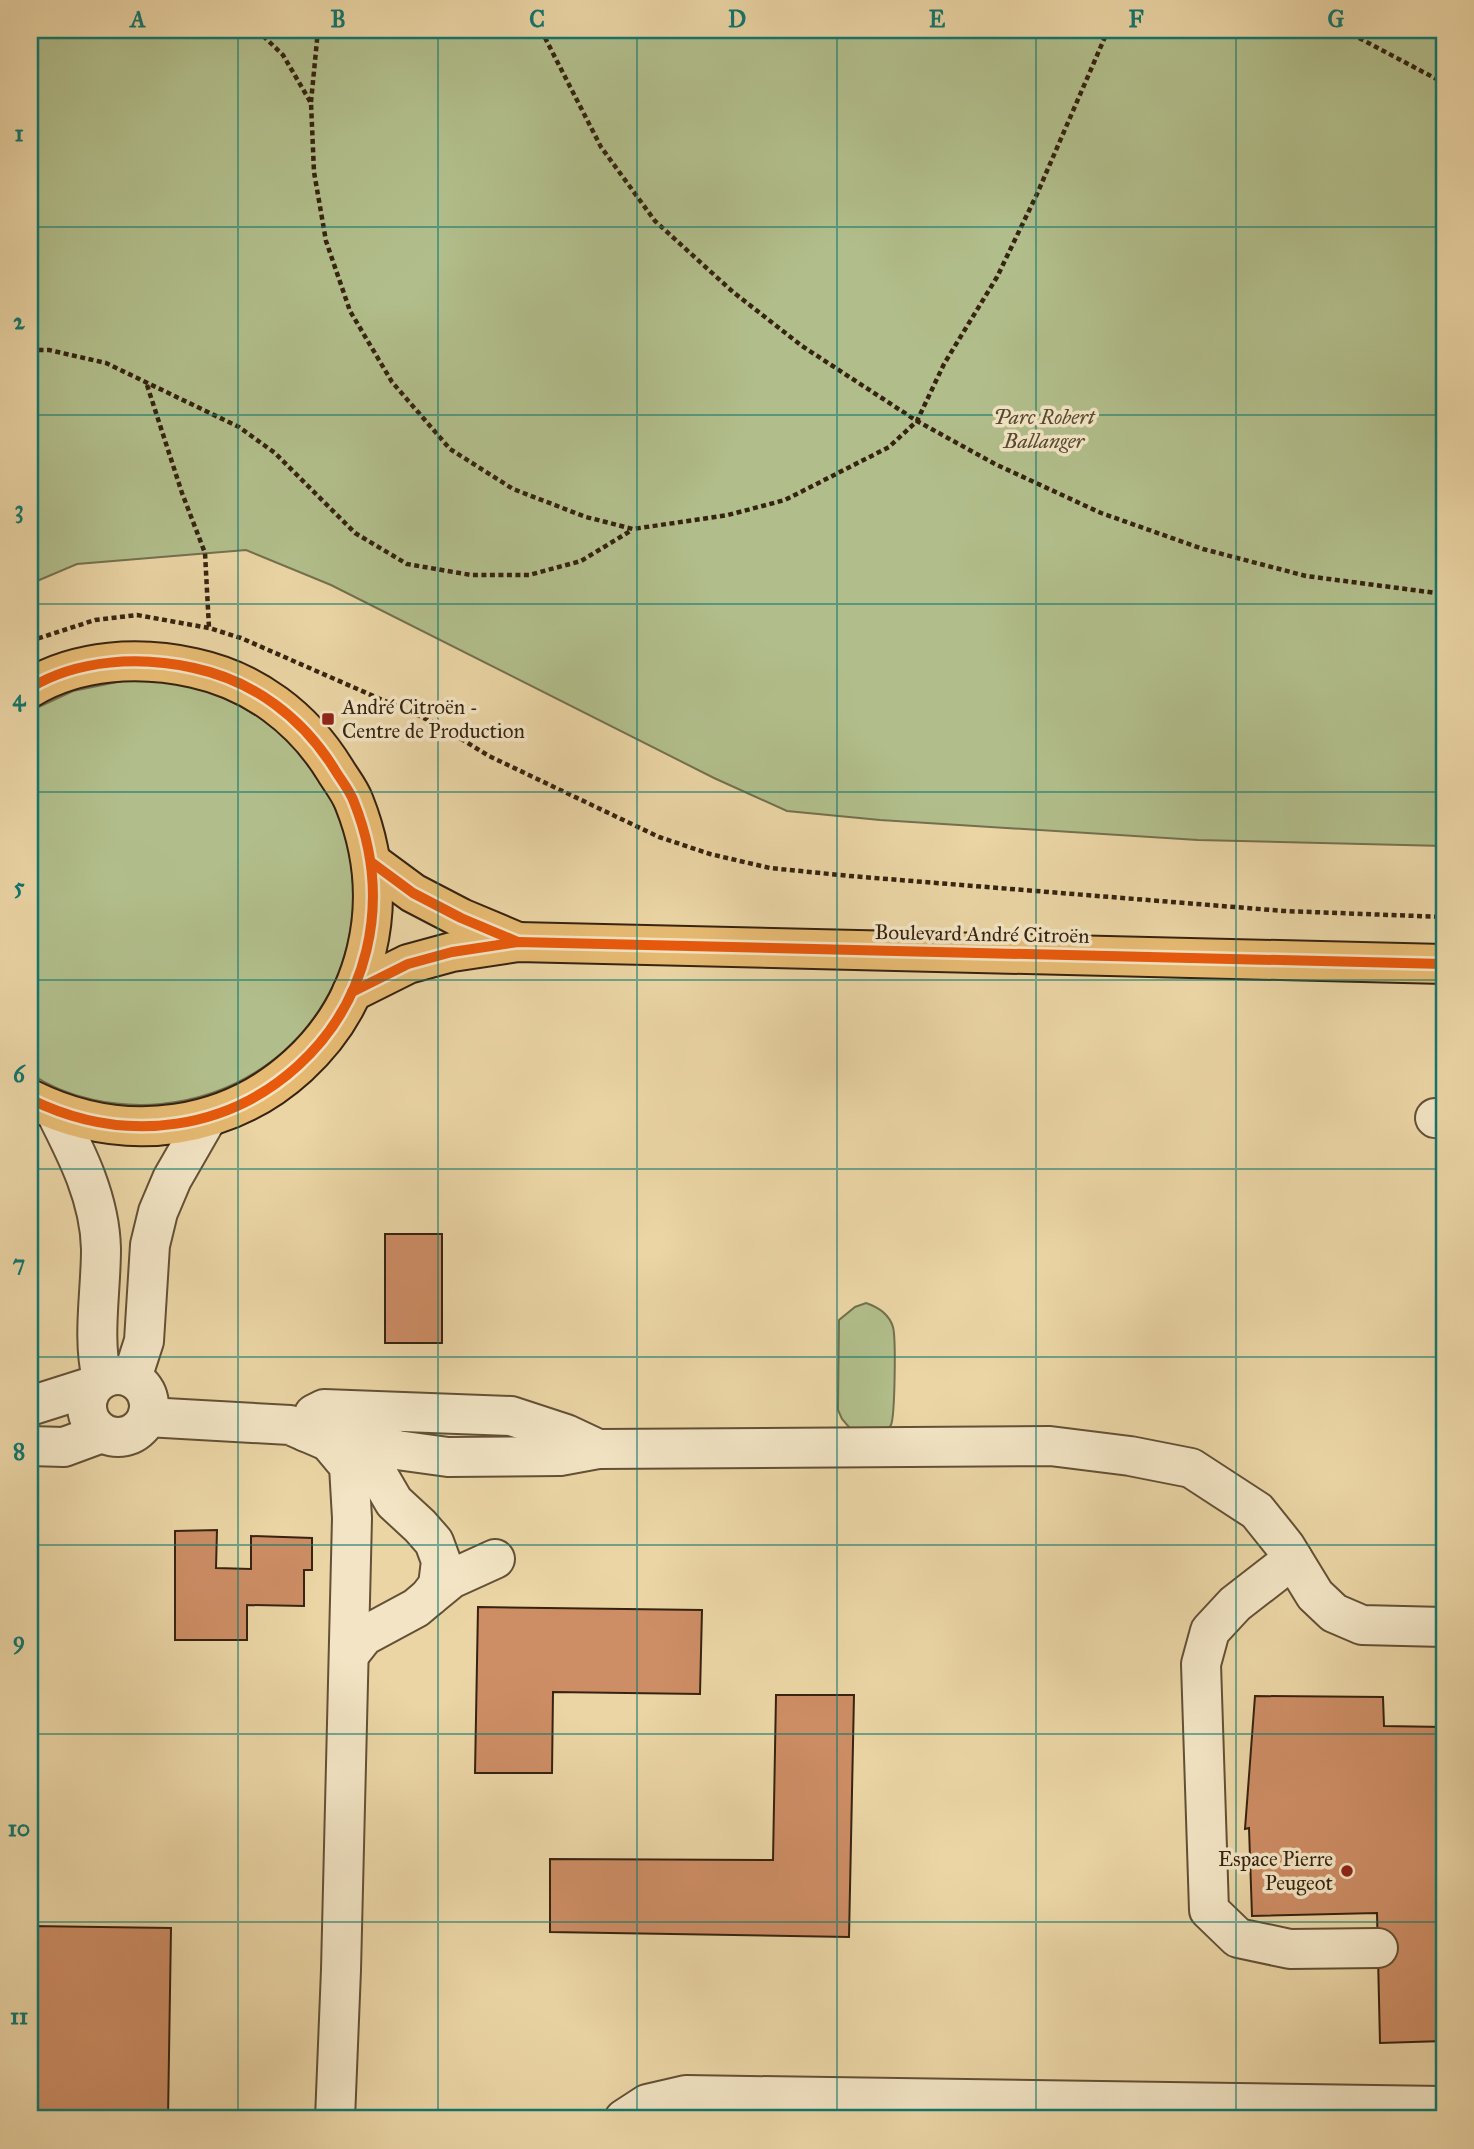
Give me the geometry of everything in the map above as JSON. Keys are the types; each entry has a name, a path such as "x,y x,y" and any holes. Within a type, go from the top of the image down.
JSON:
{"main road":[{"path":"30,688 68,671 103,663 151,662 175,663 210,671 241,684 271,701 297,721 320,746 354,801 371,862 372,917 367,951 352,992 333,1027 308,1057 278,1083 244,1104 207,1118 156,1126 115,1126 85,1121 42,1105"},
{"name":"Boulevard André Citroën","path":"371,862 413,893 461,918 518,942"},
{"name":"Boulevard André Citroën","path":"352,992 408,964 452,952 518,942 1444,964"}],"lane":[{"path":"42,1105 89,1182 98,1218 101,1247 97,1360 109,1381"},
{"path":"30,1406 109,1381 145,1390 149,1406 142,1426 133,1434 112,1437 102,1433 93,1426 88,1417 88,1395 109,1381 144,1341 150,1245 158,1212 172,1179 207,1118"},
{"path":"308,1433 324,1409 511,1416 566,1434 598,1449 1050,1446 1130,1456 1191,1468 1257,1511 1293,1559 1315,1595 1334,1613 1363,1625 1444,1627"},
{"path":"147,1417 308,1433 369,1459 394,1503 434,1542 441,1561 438,1585 429,1597"},
{"path":"30,1446 64,1447 102,1433"},
{"path":"308,1433 349,1466 352,1517 335,2119"},
{"path":"349,1655 365,1636 416,1608 451,1579 495,1559 463,1553 428,1535"},
{"path":"1293,1559 1235,1604 1210,1631 1201,1664 1209,1910 1238,1938 1290,1949 1378,1948"},
{"path":"624,2119 647,2104 686,2095 1444,2106"}],"path":[{"path":"257,30 283,55 311,103"},
{"path":"318,30 311,103 314,172 326,241 351,311 392,382 450,449 513,489 586,517 633,529"},
{"path":"541,30 601,147 655,221 733,292 802,346 917,421 995,464 1089,507 1203,549 1306,576 1444,594"},
{"path":"30,350 49,350 106,363 239,427 275,453 355,533 407,564 471,575 529,575 581,561 633,529 728,514 785,500 889,447 917,421 944,364 997,278 1037,194 1108,30"},
{"path":"1344,30 1444,85"},
{"path":"147,384 182,493 205,553 210,671"},
{"path":"30,641 95,620 137,615 209,628 241,638 435,723 489,755 659,837 770,868 1284,911 1444,917"}],"green space":[{"name":"Parc Robert Ballanger","path":"30,30 1444,30 1444,846 1198,840 880,820 787,811 714,778 331,585 246,550 77,564 30,584"},
{"path":"122,681 163,681 198,688 244,708 274,728 300,752 321,781 337,813 351,863 353,913 343,960 323,1004 294,1041 257,1071 212,1093 161,1104 93,1100 60,1089 30,1073 30,711 73,691"},
{"path":"866,1303 886,1315 894,1334 892,1418 890,1426 880,1437 854,1433 838,1410 839,1320 855,1307"}],"building":[{"path":"385,1234 442,1234 442,1343 385,1343"},
{"path":"217,1530 216,1568 251,1569 251,1536 312,1538 312,1570 304,1570 304,1606 247,1605 247,1640 175,1640 175,1531"},
{"path":"478,1607 702,1610 700,1694 553,1692 552,1773 475,1773"},
{"path":"776,1695 854,1695 849,1937 550,1932 550,1859 773,1860"},
{"name":"Espace Pierre Peugeot","path":"1255,1696 1383,1697 1384,1726 1444,1727 1444,2041 1380,2043 1377,1913 1252,1916 1249,1828 1245,1829"},
{"path":"30,1926 171,1928 168,2119 30,2119"}],"cycle path":[{"path":"30,688 68,671 131,661 194,668 216,674 257,692 275,704 308,734 348,790 354,802 372,879 367,950 341,1013 298,1066 242,1103 177,1124 105,1123 30,1099"},
{"path":"371,862 413,893 461,918 518,942"},
{"path":"352,992 408,964 452,952 518,942 1444,964"}],"place":[{"name":"André Citroën - Centre de Production","path":"328,719"},
{"name":"Espace Pierre Peugeot","path":"1347,1871"}]}
